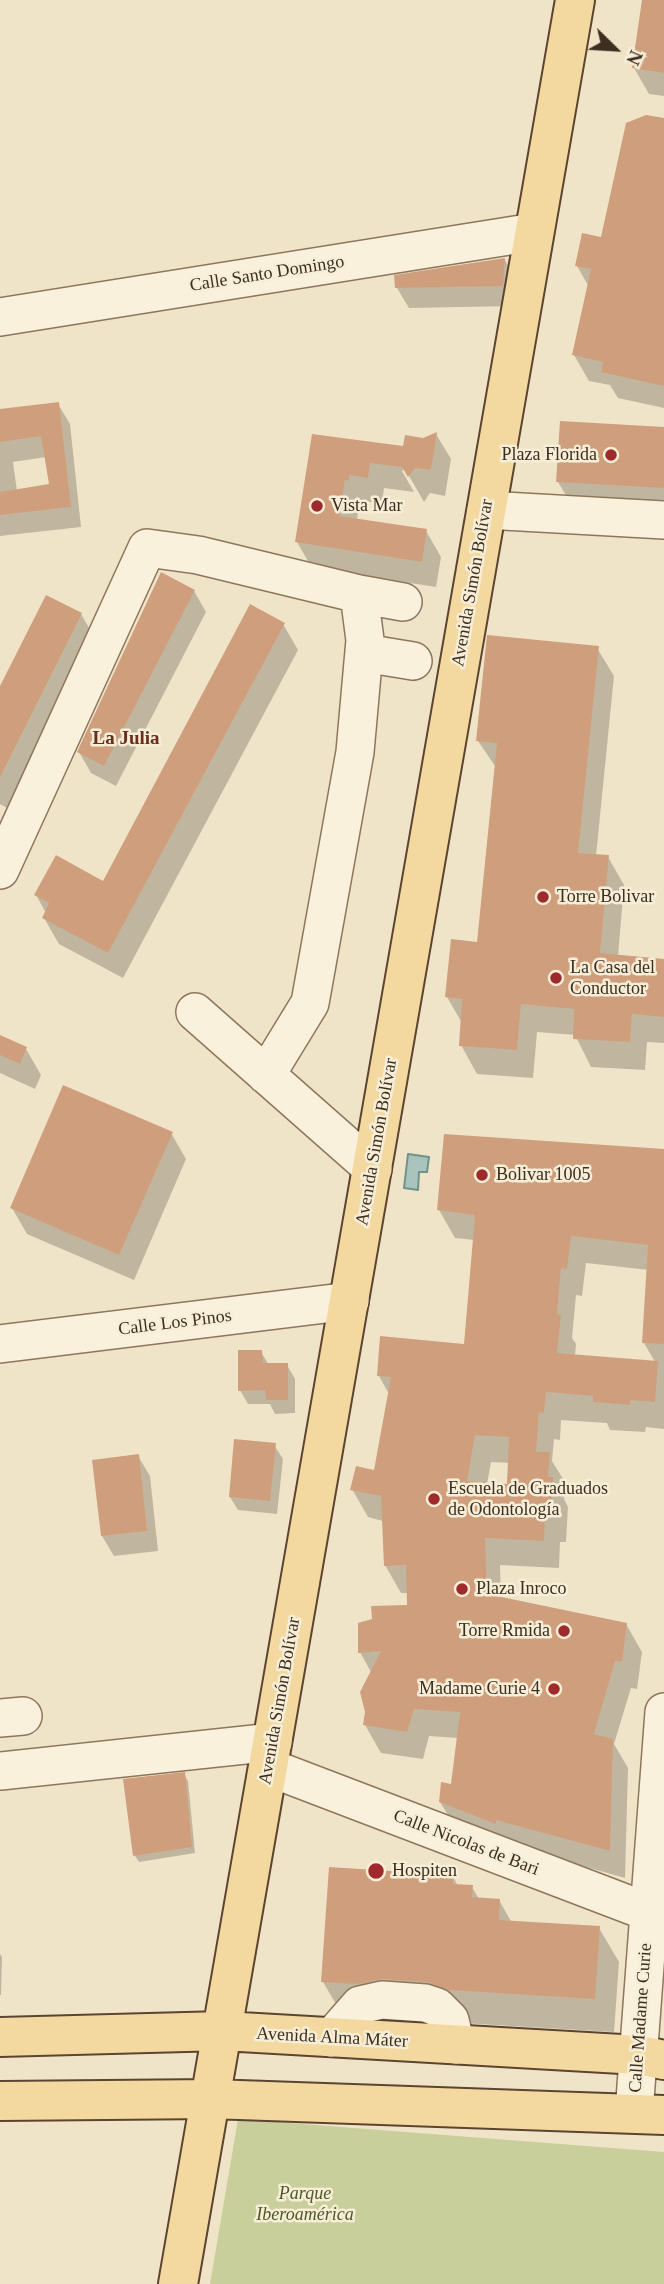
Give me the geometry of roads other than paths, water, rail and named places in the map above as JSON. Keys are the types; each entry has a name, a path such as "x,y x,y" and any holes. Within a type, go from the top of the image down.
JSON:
{"main road":[{"name":"Avenida Simón Bolívar","path":"178,2284 575,0"},
{"name":"Avenida Alma Máter","path":"0,2037 223,2031 651,2058"},
{"path":"0,2101 211,2099 649,2114"}],"street":[{"name":"Calle Santo Domingo","path":"0,317 534,232"},
{"path":"486,510 664,520"},
{"path":"0,870 147,548 198,555 403,602"},
{"path":"266,1075 310,1003 347,811 364,653 359,594"},
{"path":"364,653 413,661"},
{"path":"195,1012 373,1169"},
{"name":"Calle Los Pinos","path":"0,1344 350,1301"},
{"name":"Calle Madame Curie","path":"649,2114 664,1712"},
{"name":"Calle Nicolas de Bari","path":"0,1771 270,1755 656,1916"}],"water":[{"path":"408,1154 429,1157 427,1172 419,1172 418,1190 404,1188"}],"place":[{"name":"Plaza Florida","path":"611,455"},
{"name":"Vista Mar","path":"317,506"},
{"name":"Torre Bolivar","path":"543,897"},
{"name":"La Casa del Conductor","path":"556,978"},
{"name":"Bolivar 1005","path":"482,1175"},
{"name":"Escuela de Graduados de Odontología","path":"434,1499"},
{"name":"Plaza Inroco","path":"462,1589"},
{"name":"Torre Rmida","path":"564,1631"},
{"name":"Madame Curie 4","path":"554,1689"},
{"name":"Hospiten","path":"376,1871"}],"district":[{"name":"La Julia","path":"126,739"}],"park label":[{"name":"Parque Iberoamérica","path":"305,2204"}]}
